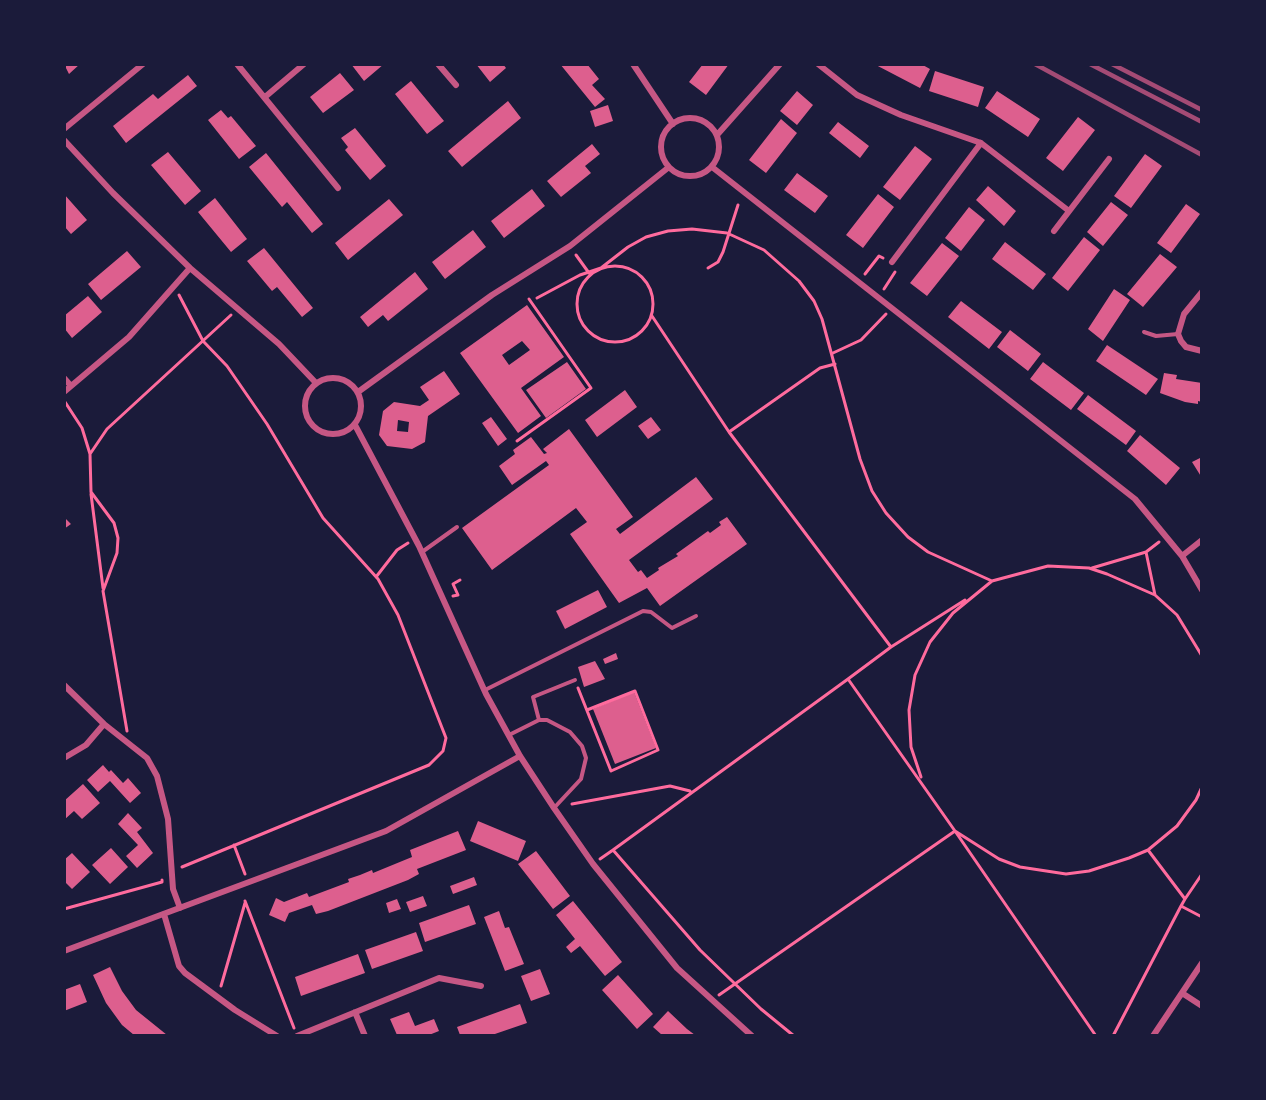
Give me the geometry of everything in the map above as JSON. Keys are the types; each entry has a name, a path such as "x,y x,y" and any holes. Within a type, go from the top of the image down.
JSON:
{"street":[{"path":"64,129 143,64"},
{"path":"237,64 338,188"},
{"path":"265,97 304,64"},
{"path":"438,64 456,85"},
{"path":"633,64 673,124"},
{"path":"717,135 780,64"},
{"path":"818,64 857,94 901,115 981,143 1069,211"},
{"path":"697,119 712,128 717,135 719,152 711,167 695,176 677,173 669,167 662,150 666,131 673,124 680,120 697,119"},
{"path":"64,140 112,193 190,268 279,344 316,383"},
{"path":"892,262 981,143"},
{"path":"1054,231 1109,159"},
{"path":"358,392 492,295 570,246 669,167"},
{"path":"711,167 1135,499 1182,555 1202,590"},
{"path":"64,392 129,337 190,268"},
{"path":"1202,292 1184,314 1178,334 1180,341 1186,347 1202,351"},
{"path":"64,378 71,386"},
{"path":"331,378 341,379 358,392 362,404 355,425 341,434 327,435 316,430 304,411 305,400 316,383 331,378"},
{"path":"355,425 422,552 485,690 520,756 593,864 677,968 752,1035"},
{"path":"1182,555 1202,540"},
{"path":"64,685 104,724 147,758 157,776 168,819 173,889 180,908"},
{"path":"64,758 86,745 104,724"},
{"path":"64,951 386,831 520,756"},
{"path":"164,914 180,966 191,979 277,1035"},
{"path":"1153,1035 1202,963"},
{"path":"297,1035 439,978 481,986"},
{"path":"1182,993 1202,1006"},
{"path":"355,1012 365,1035"}],"lane":[{"path":"1144,332 1156,336 1178,334"},
{"path":"422,552 457,527"},
{"path":"485,690 643,611 651,612 672,628 696,616"},
{"path":"539,720 533,697 575,680"},
{"path":"509,735 539,720 547,720 570,732 582,746 586,758 581,779 554,808"}],"path":[{"path":"708,268 718,262 738,205"},
{"path":"537,298 601,268 620,266 642,277 653,297 652,316 644,330 626,341 610,343 591,335 579,319 577,299 581,286 589,276 601,268 628,247 646,237 668,231 692,229 729,234 764,250 799,281 818,310 833,353 860,459 872,491 886,513 908,537 928,552 992,581"},
{"path":"570,246 589,273"},
{"path":"858,282 879,256 892,262 896,270 879,298"},
{"path":"64,909 162,882 162,874 429,765 443,751 446,738 398,615 376,576 323,518 267,424 227,366 202,341 175,285"},
{"path":"517,441 591,388 529,299"},
{"path":"90,454 107,429 239,308"},
{"path":"833,353 849,347 871,333 891,308"},
{"path":"652,316 729,432 891,647"},
{"path":"729,432 820,368 835,364"},
{"path":"64,401 82,428 90,454 91,492 104,591 128,726 126,742"},
{"path":"91,492 114,523 118,538 117,554 104,591"},
{"path":"376,576 397,550 415,539"},
{"path":"922,781 911,738 909,710 915,675 930,642 953,613 975,594 992,581 1048,567 1089,568 1146,552 1155,595"},
{"path":"1089,568 1134,584 1155,595 1177,615 1202,656"},
{"path":"444,601 458,595 453,584 460,580"},
{"path":"593,864 690,791 891,647 975,594"},
{"path":"848,679 922,781 1096,1035"},
{"path":"575,680 611,771 658,750 635,691 587,710"},
{"path":"554,808 670,786 690,791"},
{"path":"955,831 999,860 1020,867 1043,872 1089,871 1148,850 1186,814 1202,787"},
{"path":"713,1000 733,983 955,831"},
{"path":"234,845 249,883"},
{"path":"613,850 700,950 733,983 794,1035"},
{"path":"1148,850 1185,899"},
{"path":"1113,1035 1181,906 1202,873"},
{"path":"218,998 245,902 297,1035"},
{"path":"1181,906 1202,917"}],"building":[{"path":"64,64 80,64 69,74"},
{"path":"351,64 384,64 364,81"},
{"path":"476,64 503,64 506,68 490,82"},
{"path":"560,64 587,64 599,79 592,85 605,99 595,107"},
{"path":"703,64 729,64 706,95 689,82"},
{"path":"874,64 921,64 930,69 920,88"},
{"path":"935,71 984,87 978,107 929,91"},
{"path":"340,73 354,90 323,113 310,97"},
{"path":"188,75 197,86 126,143 113,126 153,94 158,99"},
{"path":"411,81 444,121 427,134 395,94"},
{"path":"797,91 813,105 797,125 780,111"},
{"path":"997,91 1040,119 1028,137 985,108"},
{"path":"508,101 521,118 462,167 448,151"},
{"path":"608,105 613,121 595,127 590,111"},
{"path":"221,110 228,118 231,116 256,146 239,159 208,120"},
{"path":"1078,117 1095,130 1063,171 1046,158"},
{"path":"781,119 797,133 766,173 749,160"},
{"path":"838,122 869,146 860,158 829,133"},
{"path":"355,128 386,166 370,180 345,150 348,147 341,138"},
{"path":"592,144 600,154 585,166 591,173 561,197 547,181"},
{"path":"915,146 932,159 900,200 883,187"},
{"path":"168,152 201,191 185,205 151,165"},
{"path":"266,153 323,224 312,233 287,202 282,207 249,167"},
{"path":"1145,154 1162,166 1131,208 1114,196"},
{"path":"797,173 828,196 815,213 784,190"},
{"path":"988,186 1016,211 1004,226 976,200"},
{"path":"532,189 545,206 504,238 491,221"},
{"path":"64,194 87,220 71,234 64,226"},
{"path":"878,194 894,207 863,248 846,235"},
{"path":"215,198 247,239 231,252 198,212"},
{"path":"389,199 403,215 348,260 335,243"},
{"path":"1111,202 1128,215 1103,246 1087,232"},
{"path":"1186,204 1200,214 1171,253 1157,243"},
{"path":"969,207 985,220 961,251 945,238"},
{"path":"473,230 486,247 445,279 432,262"},
{"path":"1084,237 1100,250 1068,291 1052,278"},
{"path":"1005,242 1046,274 1033,290 992,259"},
{"path":"942,243 959,256 927,296 910,283"},
{"path":"264,248 313,308 302,317 277,287 272,291 247,261"},
{"path":"127,251 141,267 101,300 88,284"},
{"path":"1160,254 1177,267 1143,307 1127,294"},
{"path":"415,272 428,289 388,321 383,315 368,327 360,317"},
{"path":"1114,289 1130,300 1103,341 1088,329"},
{"path":"88,296 102,312 72,338 64,328 64,316"},
{"path":"961,301 1002,332 989,349 948,317"},
{"path":"527,305 564,357 521,388 541,416 518,433 460,353","holes":["522,341 530,350 509,365 502,355"]},
{"path":"1010,330 1041,354 1028,371 997,347"},
{"path":"1107,345 1158,379 1146,395 1096,361"},
{"path":"567,362 586,389 546,418 526,390"},
{"path":"1043,362 1084,393 1071,410 1030,379"},
{"path":"444,371 460,394 428,416 425,442 412,449 387,446 379,435 383,411 394,402 420,406 429,400 420,387","holes":["398,420 409,422 408,432 397,431"]},
{"path":"1164,373 1177,375 1176,379 1202,383 1202,402 1198,401 1198,404 1185,402 1160,393"},
{"path":"625,390 637,407 597,437 585,420"},
{"path":"1088,395 1136,431 1126,445 1077,409"},
{"path":"491,417 507,439 498,446 482,423"},
{"path":"651,417 661,430 648,439 638,426"},
{"path":"569,429 633,517 616,529 620,534 696,477 713,499 629,560 638,572 641,570 647,578 708,531 710,533 721,525 719,522 727,517 747,544 660,606 647,588 619,603 570,534 587,522 576,508 492,570 462,528 549,465 546,461 512,485 499,466 515,454 513,450 531,437 544,454 547,453 543,449"},
{"path":"1140,435 1180,468 1166,485 1127,451"},
{"path":"1202,457 1202,478 1192,462"},
{"path":"64,517 71,524 64,529"},
{"path":"598,590 607,607 565,629 556,611"},
{"path":"616,653 618,659 605,664 603,659"},
{"path":"595,661 605,679 584,687 578,667"},
{"path":"634,692 656,748 615,764 593,709"},
{"path":"103,765 123,783 128,778 141,793 130,803 110,781 98,792 87,780"},
{"path":"83,784 100,803 82,819 74,811 64,820 64,801"},
{"path":"128,813 142,828 137,832 153,853 137,868 126,856 138,845 118,824"},
{"path":"478,821 526,841 518,861 470,841"},
{"path":"458,831 466,850 417,869 419,874 408,880 328,911 316,914 312,905 289,913 285,922 269,915 276,898 284,902 307,893 309,897 349,882 348,879 372,870 373,873 412,857 410,850"},
{"path":"111,848 128,867 110,884 92,865"},
{"path":"536,851 570,896 553,909 518,864"},
{"path":"72,853 90,872 72,889 64,881 64,860"},
{"path":"474,877 477,885 453,894 450,886"},
{"path":"423,896 427,906 410,912 406,902"},
{"path":"397,899 401,909 389,913 386,903"},
{"path":"573,901 622,962 605,976 580,946 571,953 566,947 575,939 556,915"},
{"path":"469,905 476,924 425,942 419,923"},
{"path":"499,911 505,928 509,927 524,964 505,971 484,917"},
{"path":"416,932 423,951 372,969 365,950"},
{"path":"358,954 365,973 301,996 295,977"},
{"path":"110,967 122,991 136,1010 167,1035 134,1035 122,1025 106,1003 93,975"},
{"path":"540,969 550,994 531,1001 521,976"},
{"path":"618,975 653,1014 637,1029 602,990"},
{"path":"80,984 87,1002 64,1011 64,990"},
{"path":"520,1004 527,1023 492,1035 460,1035 457,1027"},
{"path":"668,1011 695,1035 662,1035 653,1027"},
{"path":"409,1012 415,1026 434,1019 439,1031 429,1035 397,1035 390,1019"}],"railway":[{"path":"1035,64 1202,155"},
{"path":"1090,64 1202,122"},
{"path":"1112,64 1202,110"}]}
